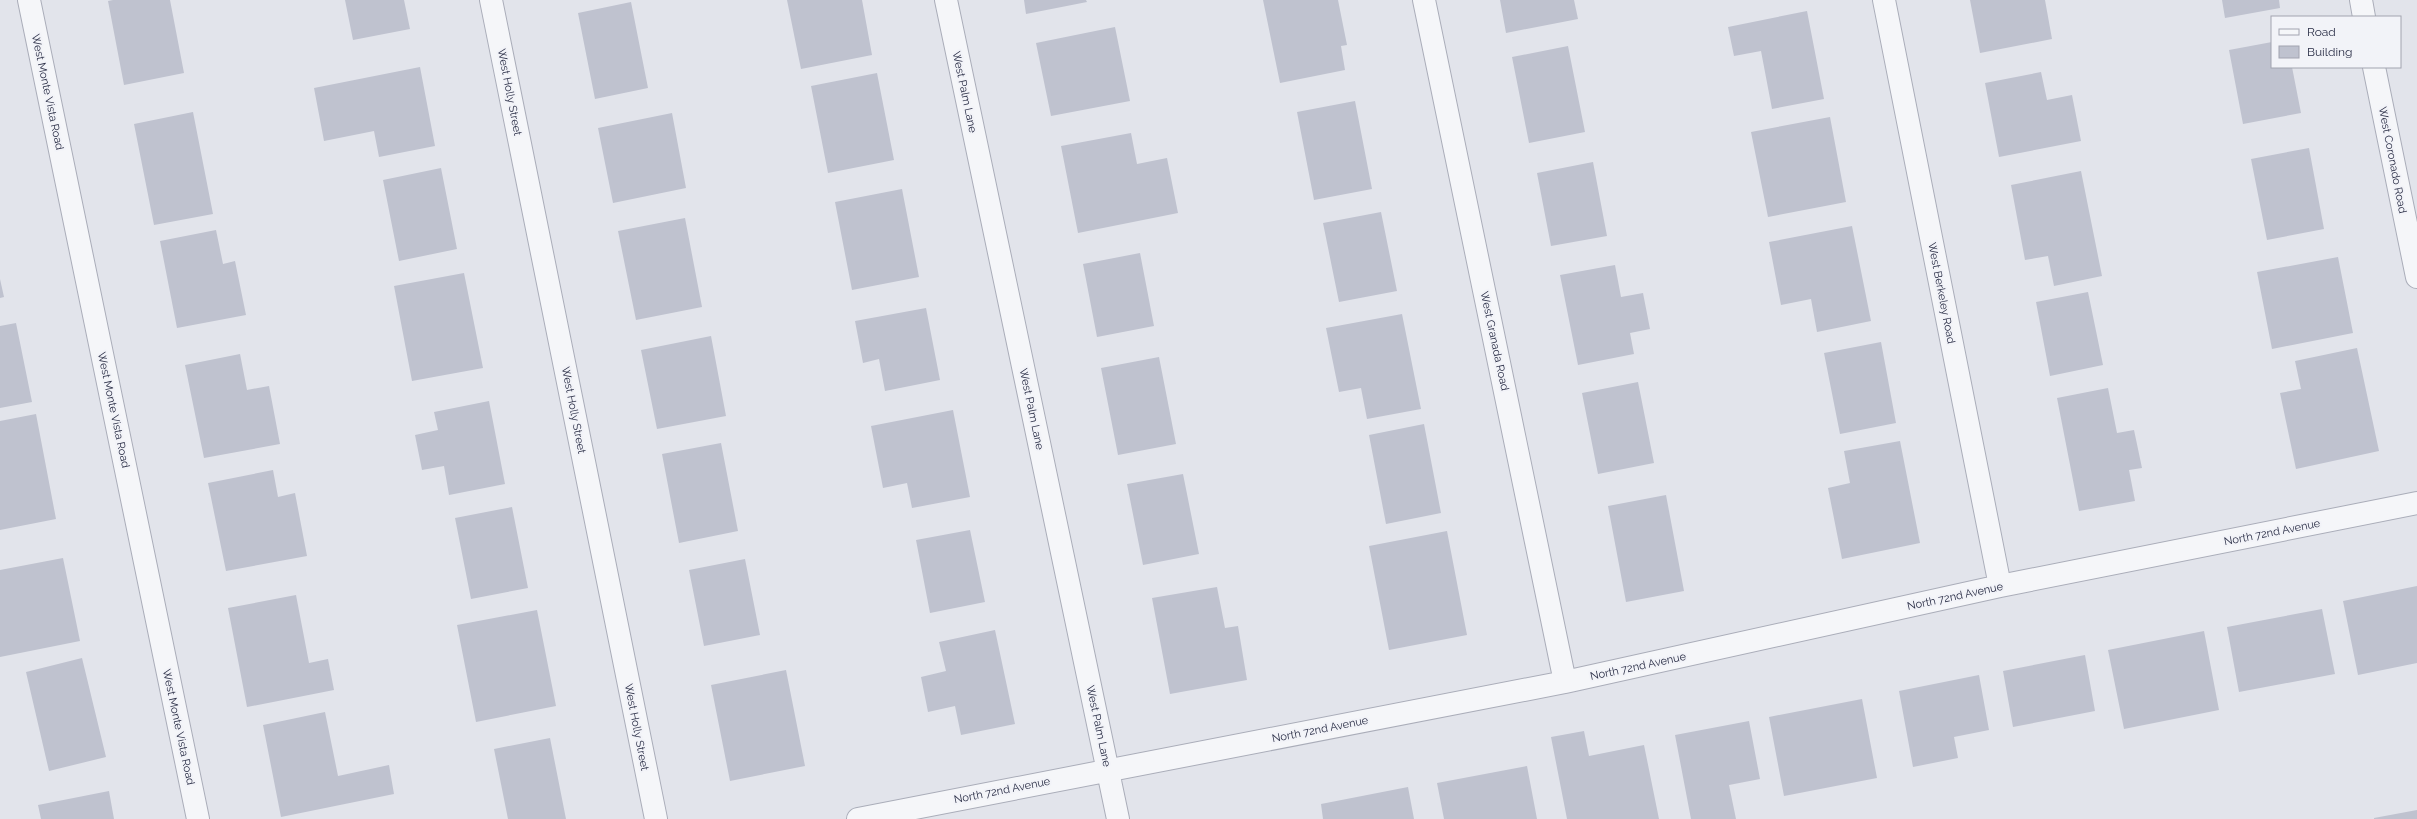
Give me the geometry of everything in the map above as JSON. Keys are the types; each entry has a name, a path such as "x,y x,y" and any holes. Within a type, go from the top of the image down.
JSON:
{"street":[{"name":"West Monte Vista Road","path":"29,0 198,819"},
{"name":"West Holly Street","path":"491,0 656,819"},
{"name":"West Palm Lane","path":"946,0 1118,819"},
{"name":"West Granada Road","path":"1424,0 1566,682"},
{"name":"West Berkeley Road","path":"1884,0 2000,586"},
{"path":"2361,0 2364,16"},
{"name":"West Coronado Road","path":"2374,68 2417,277"},
{"name":"North 72nd Avenue","path":"858,819 1566,682 2000,586 2417,503"}],"building":[{"path":"170,0 184,73 124,85 108,1"},
{"path":"345,0 404,0 410,29 353,40"},
{"path":"787,0 862,0 872,55 801,69"},
{"path":"1024,0 1086,0 1087,2 1026,14"},
{"path":"1263,0 1338,0 1347,45 1341,46 1345,70 1280,83"},
{"path":"1500,0 1574,0 1578,19 1506,33"},
{"path":"1970,0 2045,0 2052,39 1980,53"},
{"path":"2222,0 2279,0 2280,8 2225,18"},
{"path":"631,2 648,88 595,99 578,13"},
{"path":"1807,11 1824,99 1772,109 1761,51 1734,56 1728,27"},
{"path":"1115,27 1130,101 1051,116 1036,43"},
{"path":"2271,42 2271,68 2292,68 2301,113 2243,124 2229,50"},
{"path":"1568,46 1585,132 1529,143 1512,57"},
{"path":"420,67 435,146 379,157 374,131 324,141 314,88"},
{"path":"2041,72 2047,100 2072,95 2081,141 1999,157 1985,83"},
{"path":"877,73 894,160 828,173 811,86"},
{"path":"1355,101 1372,189 1314,200 1297,112"},
{"path":"193,112 213,214 154,225 134,124"},
{"path":"672,113 686,188 613,203 598,128"},
{"path":"1830,117 1846,202 1768,217 1751,132"},
{"path":"1131,133 1137,164 1167,158 1178,213 1078,233 1061,146"},
{"path":"2309,148 2324,229 2267,240 2251,159"},
{"path":"1593,162 1607,236 1551,246 1537,173"},
{"path":"441,168 457,249 399,261 383,180"},
{"path":"2081,171 2102,276 2054,286 2048,256 2025,260 2011,185"},
{"path":"902,189 919,277 852,290 835,202"},
{"path":"1381,212 1397,291 1339,302 1323,223"},
{"path":"685,218 702,307 636,320 618,231"},
{"path":"1852,226 1871,321 1817,332 1811,299 1781,305 1769,242"},
{"path":"216,230 223,264 235,261 246,315 177,328 160,241"},
{"path":"1140,253 1154,326 1097,337 1083,264"},
{"path":"2338,257 2353,333 2272,349 2257,272"},
{"path":"1615,265 1621,297 1643,293 1650,329 1630,333 1634,354 1578,365 1560,275"},
{"path":"464,273 483,368 412,381 394,286"},
{"path":"0,279 4,297 0,298"},
{"path":"2088,292 2103,365 2050,376 2036,302"},
{"path":"926,308 940,380 885,391 879,359 863,363 855,321"},
{"path":"1402,314 1421,409 1367,419 1361,388 1339,392 1326,328"},
{"path":"16,323 32,402 0,408 0,326"},
{"path":"711,336 726,416 657,429 641,350"},
{"path":"1881,342 1896,423 1840,434 1824,353"},
{"path":"2357,348 2379,451 2296,469 2280,393 2301,389 2295,361"},
{"path":"240,354 247,390 269,386 280,444 204,458 185,365"},
{"path":"1159,357 1176,444 1118,455 1101,368"},
{"path":"1638,382 1654,463 1598,474 1582,393"},
{"path":"2108,388 2117,433 2134,430 2142,468 2129,470 2135,501 2079,511 2057,398"},
{"path":"489,401 505,484 449,495 444,466 422,470 415,435 438,430 434,412"},
{"path":"953,410 970,497 912,508 907,483 883,488 871,426"},
{"path":"36,414 56,519 0,530 0,421"},
{"path":"1424,424 1441,513 1386,524 1369,435"},
{"path":"1900,441 1920,543 1842,559 1828,488 1850,483 1844,451"},
{"path":"721,443 738,531 679,543 662,454"},
{"path":"273,470 278,497 295,493 307,556 226,571 208,483"},
{"path":"1183,474 1199,554 1143,565 1127,484"},
{"path":"1666,495 1684,591 1626,602 1608,506"},
{"path":"512,507 528,588 471,599 455,518"},
{"path":"970,530 985,602 930,613 916,540"},
{"path":"1447,531 1467,635 1389,650 1369,546"},
{"path":"63,558 80,641 0,657 0,570"},
{"path":"745,559 760,635 704,646 689,570"},
{"path":"2417,586 2417,663 2358,675 2343,601"},
{"path":"1217,587 1225,628 1238,626 1247,680 1170,694 1152,598"},
{"path":"296,595 309,663 328,659 334,690 247,707 228,608"},
{"path":"2322,609 2335,674 2239,692 2227,627"},
{"path":"537,610 556,706 476,722 457,625"},
{"path":"995,630 1015,724 961,735 955,706 928,712 921,677 946,671 939,642"},
{"path":"2204,631 2219,710 2124,729 2108,650"},
{"path":"2085,655 2095,711 2013,727 2003,671"},
{"path":"82,658 106,757 49,771 26,672"},
{"path":"786,670 805,766 730,781 711,685"},
{"path":"1979,675 1989,730 1954,737 1958,758 1913,767 1899,691"},
{"path":"1862,699 1877,778 1784,796 1769,717"},
{"path":"325,712 338,776 389,765 394,794 281,817 263,725"},
{"path":"1749,721 1760,779 1729,785 1736,819 1691,819 1675,735"},
{"path":"1584,731 1589,756 1644,745 1659,819 1567,819 1551,737"},
{"path":"550,738 566,819 508,819 494,749"},
{"path":"1527,766 1537,819 1444,819 1437,783"},
{"path":"1408,787 1414,819 1323,819 1321,804"},
{"path":"109,791 114,819 41,819 38,805"},
{"path":"2417,810 2417,819 2374,819 2374,818"}]}
